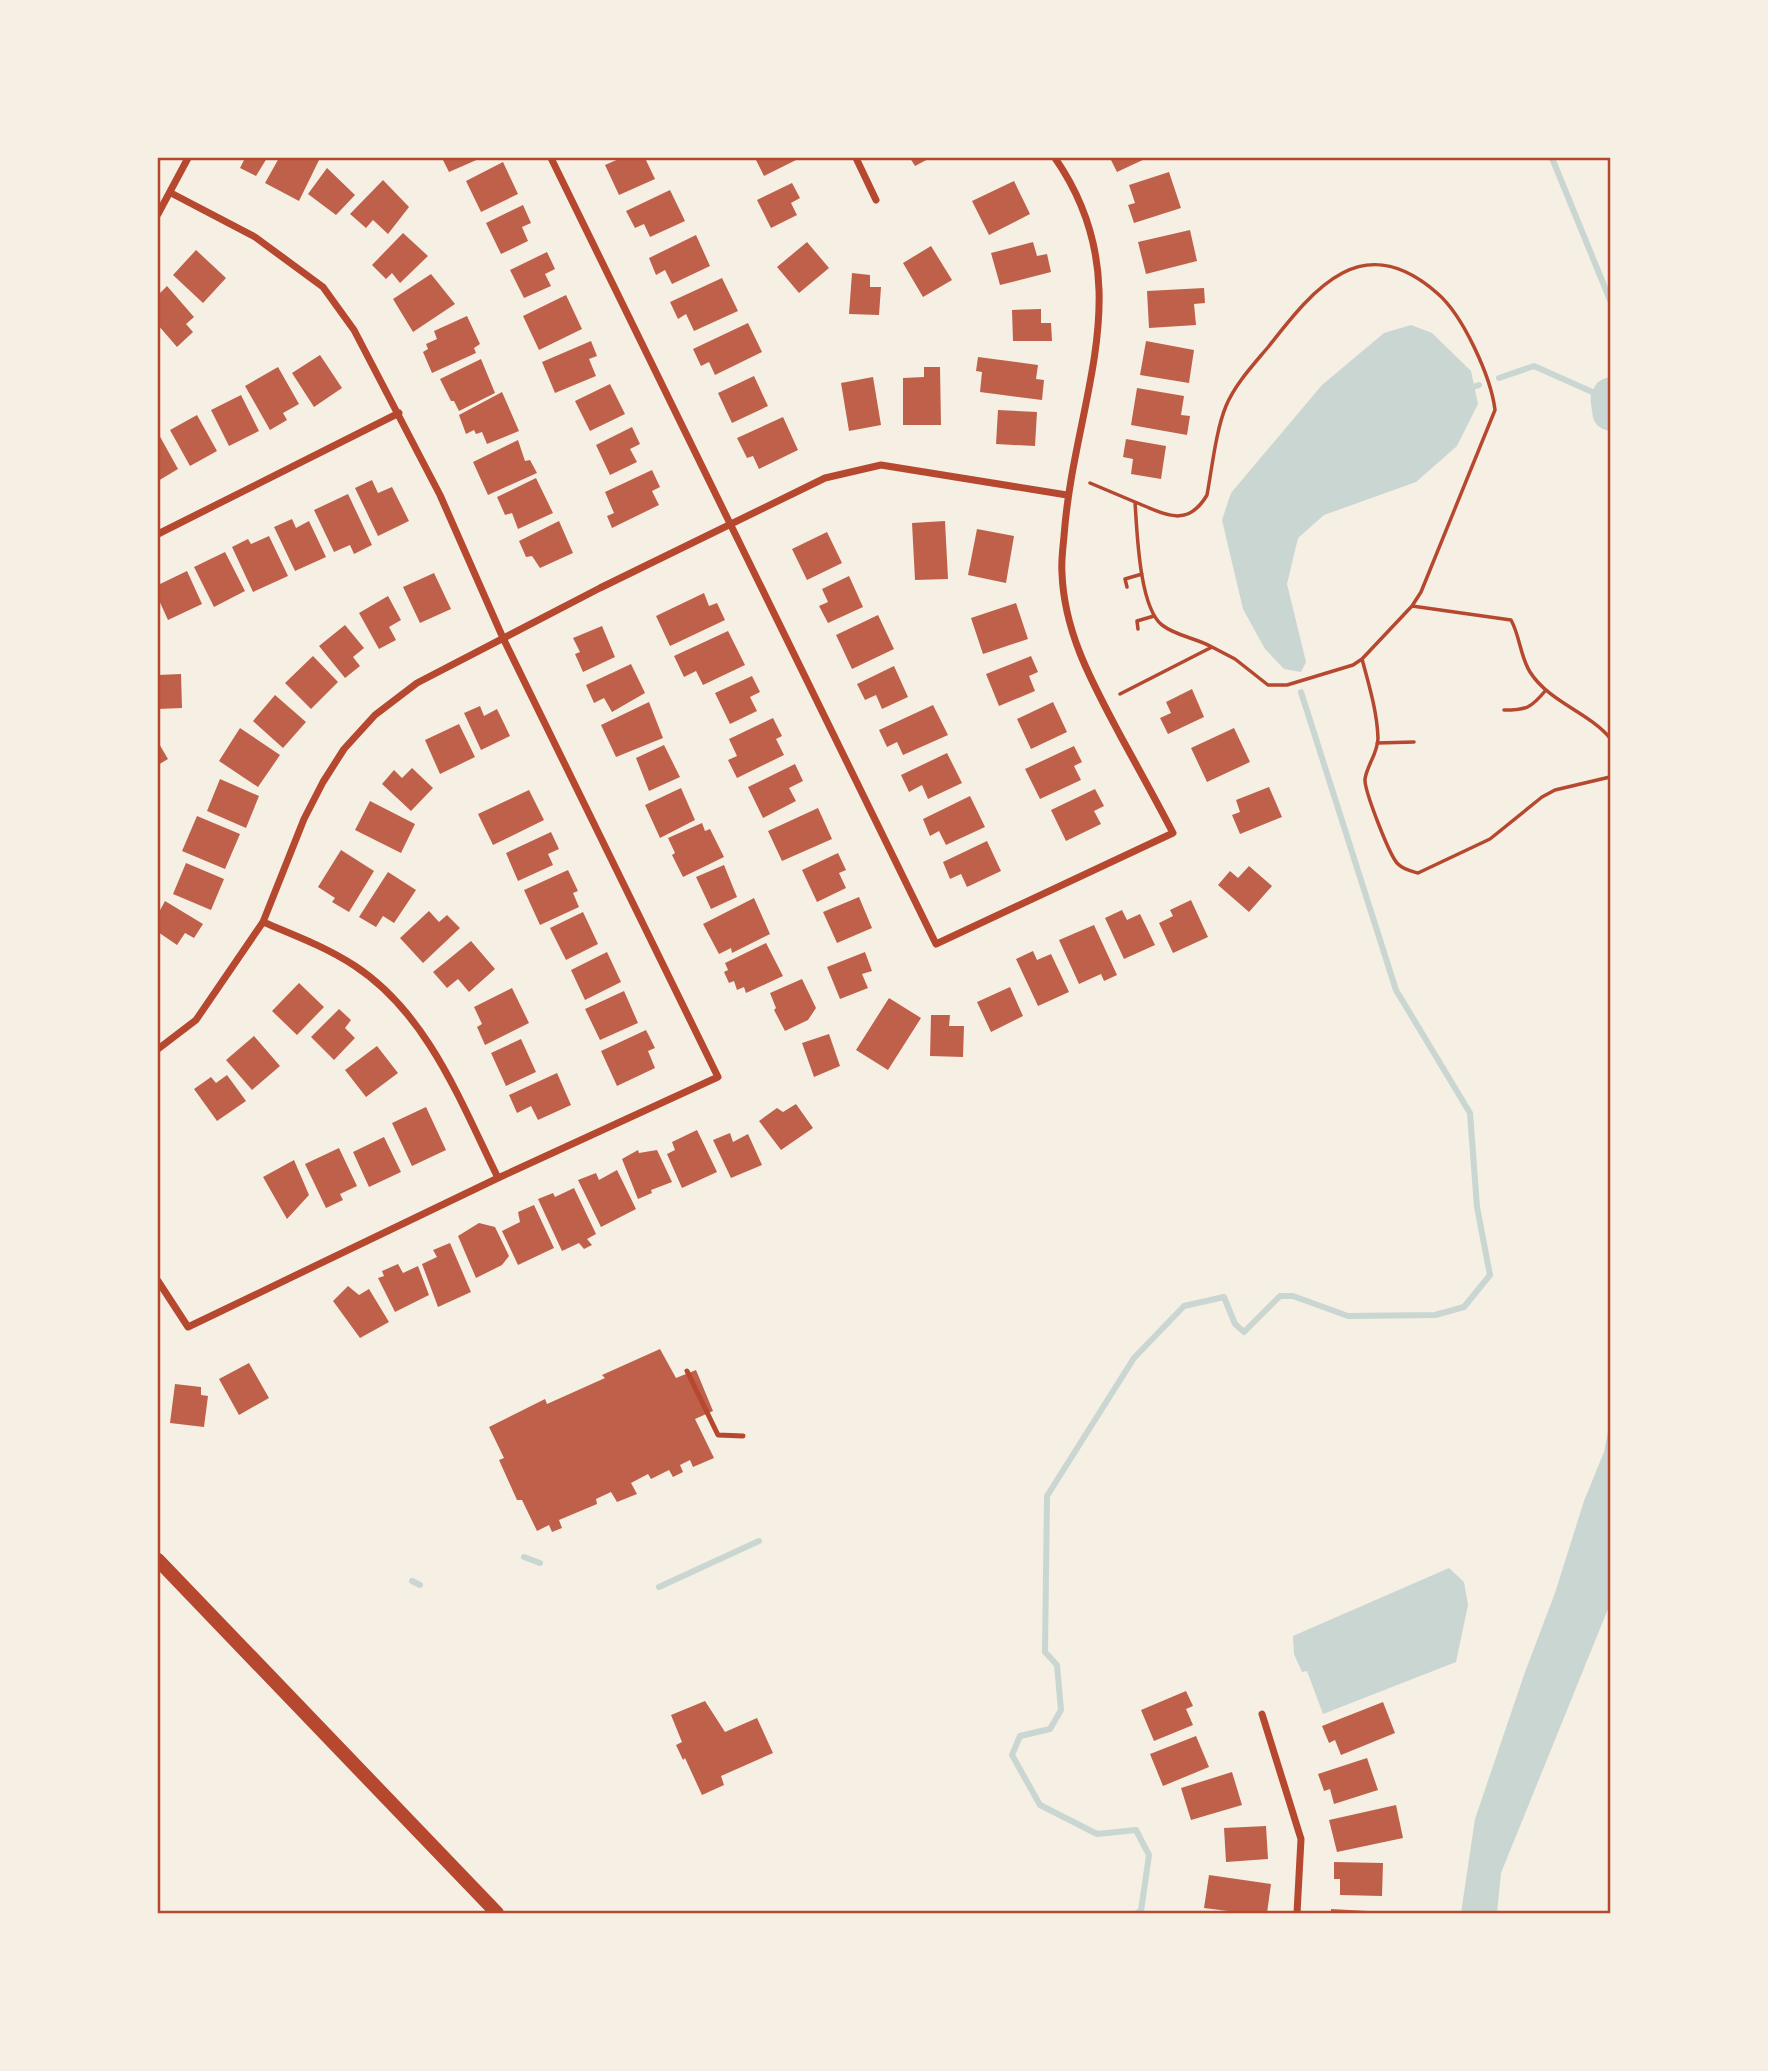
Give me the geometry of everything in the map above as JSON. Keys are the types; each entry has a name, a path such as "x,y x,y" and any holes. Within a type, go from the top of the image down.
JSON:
{"main road":[{"path":"158,1560 497,1913"}],"street":[{"path":"158,214 188,158"},
{"path":"551,158 936,944 1173,833 1088,676 1070,629 1062,573 1067,495 1098,337 1100,289 1093,235 1082,206 1055,158"},
{"path":"856,158 876,200"},
{"path":"158,1281 188,1327 498,1178 718,1077 503,638 440,495 354,330 323,288 255,237 171,193"},
{"path":"158,534 399,413"},
{"path":"158,1049 196,1020 262,922 304,819 344,749 376,715 417,683 730,523 825,478 881,465 1067,495"},
{"path":"262,922 324,948 356,966 381,986 410,1016 453,1085 498,1178"},
{"path":"1262,1714 1301,1839 1297,1913"}],"lane":[{"path":"687,1371 718,1435 743,1436"}],"path":[{"path":"1090,483 1173,516 1191,514 1207,495 1227,402 1302,303 1331,278 1346,270 1389,266 1425,282 1443,298 1456,316 1493,391 1496,410 1421,592 1412,606 1363,659 1287,685 1268,685 1235,659 1162,625 1154,616 1142,574 1135,502"},
{"path":"1127,587 1125,579 1142,574"},
{"path":"1412,606 1511,620 1530,672 1546,690 1600,726 1611,738"},
{"path":"1138,629 1137,621 1154,616"},
{"path":"1120,694 1212,647"},
{"path":"1363,659 1373,698 1377,743 1365,779 1368,794 1397,863 1408,871 1418,873 1490,839 1542,797 1555,790 1611,777"},
{"path":"1504,710 1528,708 1535,704 1546,690"},
{"path":"1377,743 1414,742"}],"shaded area":[{"path":"1411,325 1432,333 1471,371 1478,404 1457,446 1416,482 1324,515 1298,538 1287,584 1306,662 1301,672 1284,669 1265,649 1243,609 1222,520 1231,493 1322,385 1384,333"},
{"path":"1610,1421 1610,1604 1501,1873 1497,1913 1461,1913 1475,1819 1555,1593 1584,1501 1604,1452"},
{"path":"1449,1568 1464,1582 1468,1605 1456,1662 1323,1714 1307,1671 1302,1672 1294,1654 1293,1636"}],"building":[{"path":"245,158 267,158 256,176 240,168"},
{"path":"279,158 320,158 299,201 265,183"},
{"path":"442,158 481,158 449,172"},
{"path":"621,158 645,158 655,179 619,195 605,165"},
{"path":"755,158 800,158 764,176"},
{"path":"910,158 930,158 915,166"},
{"path":"1110,158 1147,158 1117,172"},
{"path":"503,162 518,194 481,212 466,181"},
{"path":"327,168 355,195 336,215 308,194"},
{"path":"1169,172 1181,208 1134,223 1128,205 1135,203 1129,185"},
{"path":"383,180 409,207 388,234 373,220 366,228 350,214"},
{"path":"1014,181 1030,214 989,235 972,201"},
{"path":"792,183 800,198 791,203 797,215 771,228 757,200"},
{"path":"670,190 685,221 650,237 644,224 635,228 626,211"},
{"path":"523,205 531,223 522,227 528,241 501,254 486,223"},
{"path":"1190,230 1197,261 1146,274 1138,242"},
{"path":"403,233 428,256 400,283 392,273 386,279 372,265"},
{"path":"696,235 710,266 672,284 665,270 656,275 649,258"},
{"path":"807,242 829,268 799,293 777,267"},
{"path":"1033,242 1037,256 1047,254 1051,272 1000,285 991,253"},
{"path":"931,246 952,280 923,297 903,263"},
{"path":"196,250 226,278 203,303 173,275"},
{"path":"547,252 555,269 545,274 551,286 524,298 510,270"},
{"path":"852,273 870,275 870,287 881,287 879,315 849,314"},
{"path":"431,274 455,304 413,332 393,299"},
{"path":"722,278 738,311 694,331 686,314 678,319 670,302"},
{"path":"167,286 194,317 186,324 193,332 177,347 158,325 158,295"},
{"path":"1204,288 1205,303 1194,304 1196,325 1149,328 1147,291"},
{"path":"566,295 582,329 539,350 523,316"},
{"path":"1041,309 1041,323 1051,323 1052,341 1013,341 1012,310"},
{"path":"467,316 480,344 474,348 476,353 432,373 423,352 428,349 426,344 437,339 434,331"},
{"path":"748,323 762,352 715,375 709,362 701,366 693,349"},
{"path":"591,341 597,356 589,359 596,376 555,393 542,362"},
{"path":"1146,341 1194,350 1189,383 1140,375"},
{"path":"320,355 342,388 314,407 292,373"},
{"path":"978,357 1038,365 1036,379 1044,380 1042,400 980,392 982,372 976,371"},
{"path":"481,359 495,393 459,411 440,379"},
{"path":"278,367 299,404 283,413 287,420 270,430 245,386"},
{"path":"924,367 940,367 941,425 903,425 903,378 924,377"},
{"path":"754,376 768,406 732,423 718,393"},
{"path":"873,377 881,425 849,431 841,383"},
{"path":"610,384 625,414 590,431 575,401"},
{"path":"1137,388 1184,396 1181,415 1190,416 1187,435 1131,425"},
{"path":"502,392 519,431 487,444 482,432 476,434 474,430 466,434 459,415"},
{"path":"241,395 259,431 229,446 211,410"},
{"path":"998,410 1037,412 1035,446 996,444"},
{"path":"197,415 217,451 190,466 170,430"},
{"path":"783,417 798,450 759,469 753,456 747,458 737,438"},
{"path":"632,427 640,444 630,449 637,462 610,475 596,445"},
{"path":"158,433 178,469 158,481"},
{"path":"1126,439 1166,446 1161,479 1131,474 1133,459 1123,457"},
{"path":"518,440 525,461 530,460 537,473 488,495 473,462"},
{"path":"652,470 660,487 652,491 659,505 612,528 607,516 614,513 605,492"},
{"path":"536,478 553,513 518,529 512,513 505,515 497,497"},
{"path":"372,480 378,493 392,487 409,521 378,536 355,488"},
{"path":"348,494 372,545 354,554 350,545 334,552 314,510"},
{"path":"292,519 296,528 309,521 326,557 295,571 274,527"},
{"path":"559,521 573,553 540,568 532,556 526,557 519,541"},
{"path":"945,521 948,579 915,580 912,523"},
{"path":"977,529 1014,536 1006,583 968,575"},
{"path":"827,532 842,563 807,580 792,549"},
{"path":"269,536 288,576 253,592 232,547 248,539 251,544"},
{"path":"225,552 245,591 214,607 194,567"},
{"path":"187,571 202,604 168,620 158,598 158,585"},
{"path":"434,573 451,609 420,623 403,587"},
{"path":"849,576 863,607 828,623 819,606 828,602 822,589"},
{"path":"704,593 709,606 717,603 725,620 670,646 656,616"},
{"path":"388,596 401,620 389,627 396,640 379,649 359,613"},
{"path":"1016,603 1028,639 983,654 971,618"},
{"path":"878,615 894,649 852,669 836,635"},
{"path":"345,625 364,648 353,657 360,666 345,678 319,646"},
{"path":"602,626 615,657 583,672 575,654 580,652 573,638"},
{"path":"728,631 745,665 703,685 696,671 684,677 674,656"},
{"path":"313,656 338,682 311,709 285,683"},
{"path":"1031,656 1038,672 1029,676 1035,691 999,706 986,674"},
{"path":"631,664 645,693 612,712 604,698 594,703 586,685"},
{"path":"894,666 908,697 882,709 876,695 865,700 857,684"},
{"path":"181,674 182,708 158,709 158,675"},
{"path":"752,676 760,692 750,697 757,711 730,724 715,693"},
{"path":"1192,689 1204,717 1168,734 1160,718 1171,713 1166,702"},
{"path":"275,695 306,722 283,748 253,721"},
{"path":"649,702 663,738 616,757 601,725"},
{"path":"1053,702 1067,732 1031,749 1017,719"},
{"path":"933,705 948,735 903,755 897,742 887,747 879,730"},
{"path":"480,706 484,716 497,709 510,736 481,750 464,713"},
{"path":"773,718 782,736 776,739 784,755 737,778 728,760 737,756 729,739"},
{"path":"459,724 475,757 440,774 425,740"},
{"path":"240,728 280,755 258,787 219,761"},
{"path":"1234,728 1250,762 1207,782 1191,748"},
{"path":"158,742 168,759 158,765"},
{"path":"664,745 680,777 649,791 636,758"},
{"path":"1074,746 1082,762 1074,766 1081,780 1040,799 1025,769"},
{"path":"947,753 962,783 928,799 922,785 909,792 901,775"},
{"path":"795,764 803,781 789,788 796,801 763,818 748,787"},
{"path":"412,768 433,788 411,811 382,784 394,770 402,778"},
{"path":"220,779 259,796 246,828 207,811"},
{"path":"1269,787 1282,817 1240,834 1232,815 1240,812 1236,800"},
{"path":"681,788 695,820 660,838 645,805"},
{"path":"1095,789 1104,806 1094,811 1101,824 1066,841 1051,810"},
{"path":"529,790 544,820 493,845 478,814"},
{"path":"970,796 985,827 946,845 939,831 930,836 923,819"},
{"path":"370,801 415,824 401,853 355,830"},
{"path":"818,808 832,839 782,861 768,831"},
{"path":"197,816 240,834 225,869 182,851"},
{"path":"702,823 705,831 710,829 724,857 683,877 672,855 675,853 668,838"},
{"path":"551,832 559,849 548,854 553,865 518,881 506,853"},
{"path":"987,841 1001,871 967,887 961,874 950,879 943,862"},
{"path":"341,850 374,871 349,912 332,902 335,898 318,887"},
{"path":"838,853 846,870 839,873 846,888 817,902 802,870"},
{"path":"186,863 224,879 211,910 173,894"},
{"path":"724,865 737,897 711,909 696,877"},
{"path":"1249,866 1272,886 1249,912 1218,885 1230,871 1238,878"},
{"path":"568,870 578,891 573,893 579,907 540,925 524,890"},
{"path":"388,872 416,890 394,923 383,916 376,927 359,917"},
{"path":"859,897 872,928 837,943 823,912"},
{"path":"754,898 770,934 732,953 731,948 719,954 703,924"},
{"path":"1191,900 1208,937 1173,953 1159,923 1173,916 1170,910"},
{"path":"165,901 203,924 194,938 185,933 177,945 158,932 158,914"},
{"path":"1122,910 1127,920 1140,914 1155,945 1124,959 1105,918"},
{"path":"429,911 439,922 447,915 460,928 423,963 400,938"},
{"path":"583,912 598,944 566,960 550,928"},
{"path":"1094,925 1117,975 1104,981 1101,974 1079,984 1059,940"},
{"path":"471,941 495,969 469,992 458,979 447,988 433,972"},
{"path":"766,943 783,976 746,993 744,987 737,990 734,981 729,983 724,972 728,970 725,963"},
{"path":"1033,951 1037,960 1051,954 1069,992 1038,1006 1016,959"},
{"path":"607,952 621,982 585,1000 571,970"},
{"path":"865,952 872,971 862,974 868,988 840,999 827,967"},
{"path":"802,979 816,1008 808,1020 785,1031 774,1010 776,1008 770,993"},
{"path":"299,983 324,1007 297,1035 272,1011"},
{"path":"1010,987 1023,1016 991,1032 977,1002"},
{"path":"512,988 529,1023 485,1045 477,1027 482,1024 474,1007"},
{"path":"624,991 638,1023 600,1040 585,1009"},
{"path":"889,998 921,1018 888,1070 856,1050"},
{"path":"339,1009 351,1020 345,1028 355,1038 334,1060 311,1037"},
{"path":"931,1015 950,1015 949,1026 964,1026 963,1057 930,1056"},
{"path":"646,1030 655,1048 648,1051 655,1068 617,1086 601,1051"},
{"path":"829,1034 840,1066 814,1077 802,1043"},
{"path":"254,1036 280,1066 252,1090 226,1060"},
{"path":"521,1039 536,1072 506,1086 491,1053"},
{"path":"377,1046 398,1073 366,1097 345,1070"},
{"path":"557,1073 571,1105 538,1120 531,1106 517,1113 509,1095"},
{"path":"227,1075 246,1101 217,1121 194,1089 211,1077 216,1083"},
{"path":"796,1104 813,1128 781,1150 759,1121 777,1108 783,1112"},
{"path":"426,1107 446,1150 412,1166 392,1123"},
{"path":"697,1130 717,1172 682,1188 667,1154 675,1150 672,1142"},
{"path":"730,1133 733,1142 748,1134 762,1165 731,1178 713,1140"},
{"path":"384,1137 401,1172 369,1187 353,1152"},
{"path":"339,1148 357,1186 340,1194 343,1200 326,1208 305,1164"},
{"path":"638,1150 639,1153 657,1150 672,1182 651,1190 652,1193 638,1199 622,1159"},
{"path":"294,1160 309,1195 287,1219 263,1177"},
{"path":"617,1170 636,1209 601,1227 578,1180 596,1173 599,1180"},
{"path":"574,1188 596,1234 587,1239 592,1245 584,1249 579,1243 562,1251 538,1199 553,1193 555,1197"},
{"path":"534,1205 554,1248 518,1265 502,1231 520,1222 518,1212"},
{"path":"479,1223 495,1227 509,1256 502,1265 476,1278 458,1236"},
{"path":"450,1243 471,1292 438,1307 422,1264 437,1257 433,1250"},
{"path":"398,1264 403,1273 418,1266 429,1295 395,1312 378,1278 384,1276 382,1271"},
{"path":"348,1286 359,1295 369,1289 389,1322 360,1338 333,1301"},
{"path":"660,1349 676,1378 696,1370 713,1411 695,1419 714,1458 693,1467 690,1460 680,1465 683,1472 673,1477 669,1470 651,1479 648,1474 631,1483 637,1494 617,1502 611,1492 596,1499 597,1504 559,1520 562,1528 552,1532 549,1525 537,1531 522,1500 517,1500 499,1460 504,1458 489,1427 545,1399 547,1404 605,1378 602,1375"},
{"path":"249,1363 269,1398 239,1415 219,1379"},
{"path":"175,1384 201,1387 201,1395 208,1396 204,1427 170,1423"},
{"path":"1186,1691 1193,1706 1186,1709 1193,1725 1154,1741 1141,1710"},
{"path":"705,1701 725,1732 757,1718 773,1753 721,1776 724,1785 702,1795 676,1745 682,1742 671,1715"},
{"path":"1383,1702 1395,1733 1341,1755 1335,1740 1329,1743 1322,1726"},
{"path":"1196,1736 1209,1767 1163,1786 1150,1754"},
{"path":"1367,1758 1378,1790 1334,1804 1330,1789 1324,1791 1318,1774"},
{"path":"1232,1772 1242,1805 1191,1820 1181,1788"},
{"path":"1396,1805 1403,1838 1337,1852 1329,1820"},
{"path":"1266,1826 1268,1859 1226,1862 1224,1828"},
{"path":"1334,1862 1383,1863 1382,1896 1340,1895 1340,1879 1334,1879"},
{"path":"1209,1875 1271,1884 1267,1913 1204,1908"},
{"path":"1331,1909 1368,1911 1368,1913 1331,1913"}],"waterway":[{"path":"1552,158 1610,300"},
{"path":"1499,378 1534,366 1608,399"},
{"path":"1467,389 1479,385"},
{"path":"1610,395 1610,413"},
{"path":"1137,1913 1141,1911 1149,1855 1136,1830 1097,1834 1040,1805 1012,1755 1020,1736 1050,1729 1061,1710 1057,1665 1045,1652 1047,1496 1134,1358 1184,1306 1224,1297 1235,1324 1244,1332 1280,1296 1293,1296 1348,1316 1435,1315 1464,1307 1490,1275 1477,1207 1470,1113 1396,990 1301,692"},
{"path":"659,1587 759,1541"},
{"path":"524,1557 540,1563"},
{"path":"412,1581 420,1585"}]}
